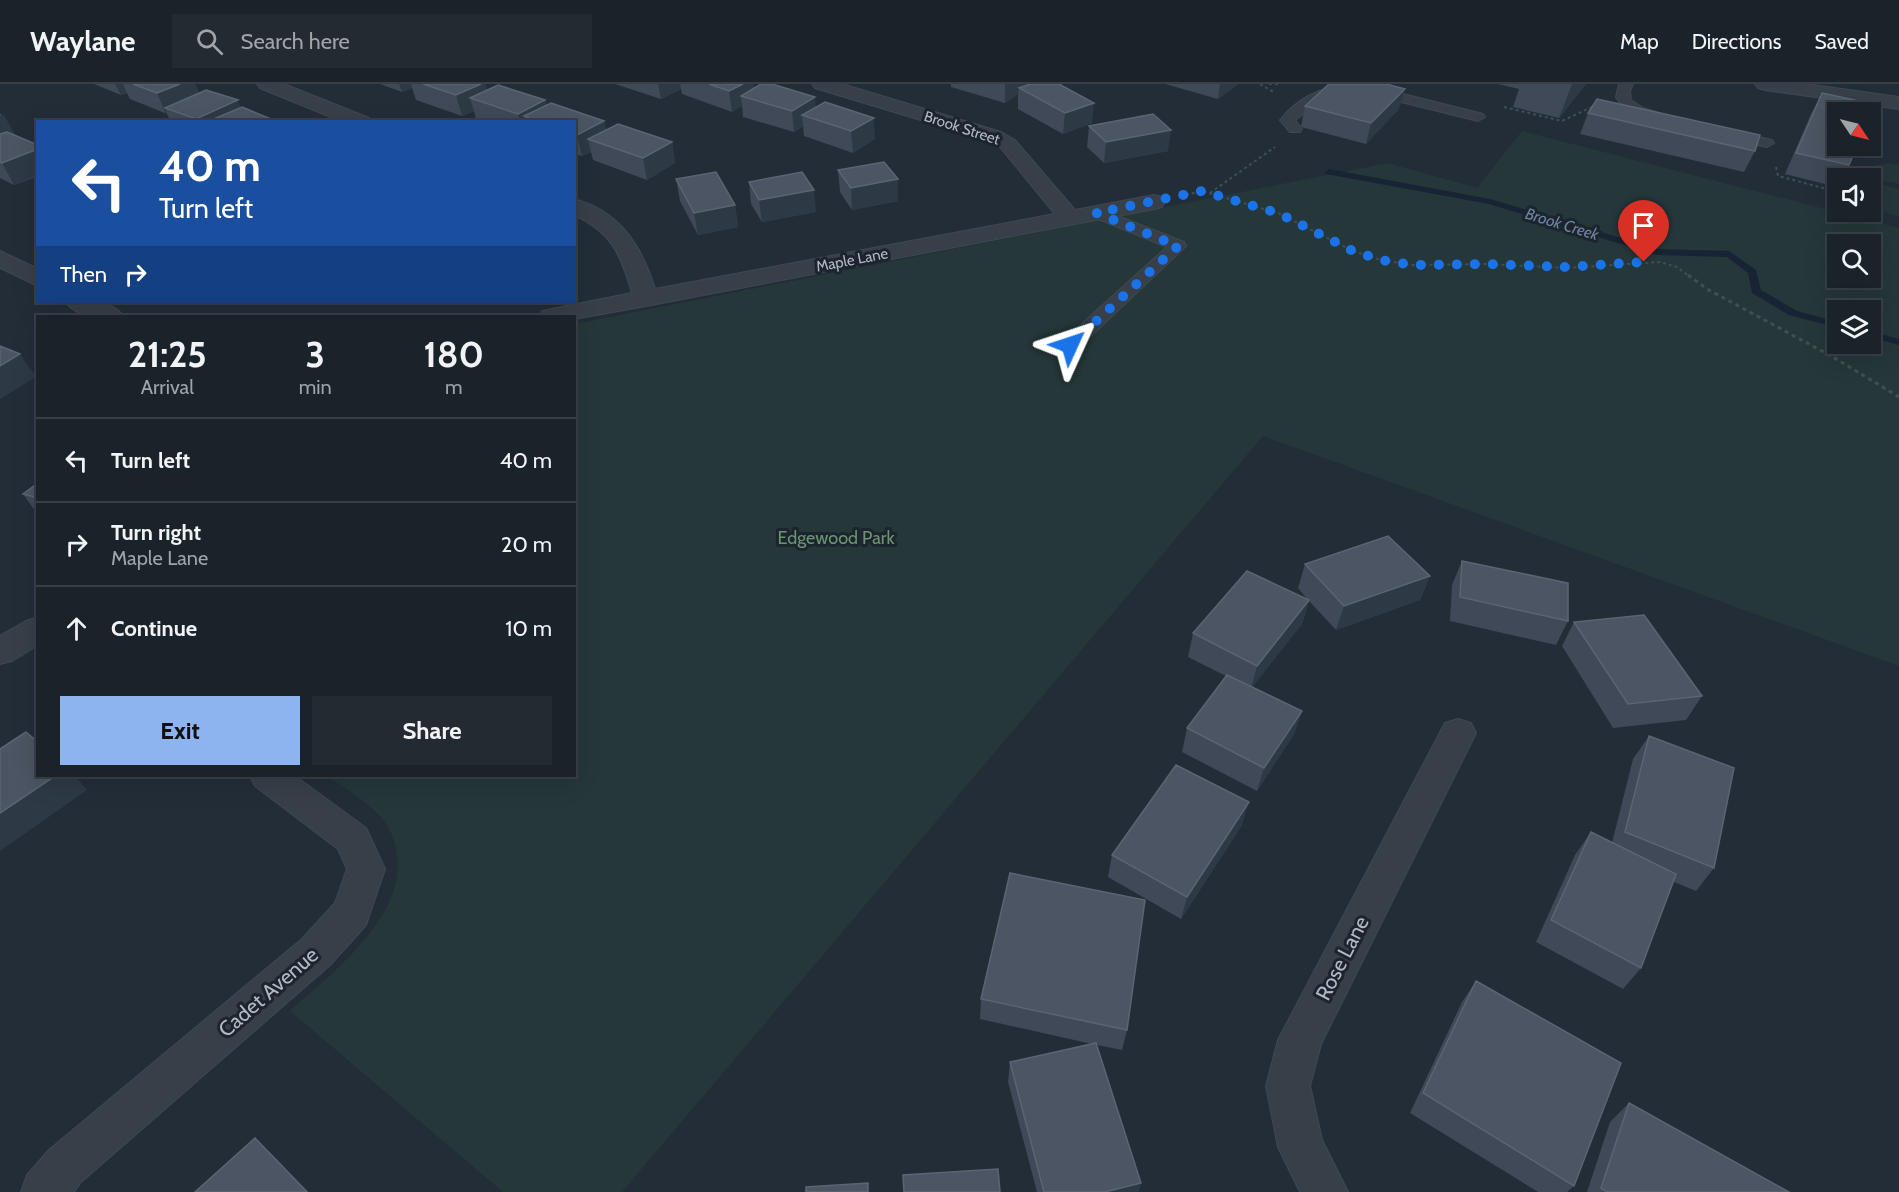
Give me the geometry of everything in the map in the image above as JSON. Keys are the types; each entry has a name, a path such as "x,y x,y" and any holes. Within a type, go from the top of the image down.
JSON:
{"street":[{"path":"267,84 357,120"},
{"name":"Brook Street","path":"822,84 994,136 1008,144 1070,218"},
{"path":"1765,84 1819,88 1899,104"},
{"name":"Maple Lane","path":"557,315 1154,202"},
{"path":"576,207 607,224 621,237 632,253 646,299"},
{"path":"0,258 36,278"},
{"path":"80,303 109,315"},
{"path":"0,652 36,630"},
{"name":"Rose Lane","path":"1325,1192 1301,1147 1288,1086 1300,1040 1458,733"},
{"name":"Cadet Avenue","path":"44,1192 65,1166 316,952 352,912 366,869 353,839 269,777"}],"lane":[{"path":"1626,84 1620,91 1621,97 1627,104 1638,111 1677,122"},
{"path":"1295,129 1287,120 1305,103 1321,93 1364,86 1478,117"},
{"path":"1710,130 1767,143"},
{"path":"1070,345 1178,246 1096,213"}],"path":[{"path":"1478,117 1486,119 1490,114 1497,116 1504,106 1562,121 1569,120 1597,105"},
{"path":"1210,193 1280,143 1295,129"},
{"path":"1154,202 1202,191 1278,213 1353,251 1381,260 1412,265 1485,264 1566,267 1660,262 1677,267 1707,289 1833,357 1899,396"}],"green space":[{"name":"Edgewood Park","path":"1522,131 1827,209 1827,222 1876,222 1899,228 1899,666 1263,436 622,1192 503,1192 290,1011 353,953 372,930 387,905 396,880 397,853 387,825 368,805 328,777 576,777 576,324 1388,163 1477,188"},
{"path":"1889,163 1899,165 1899,184 1881,180 1881,168 1871,168"},
{"path":"1881,184 1899,189 1899,216 1881,212"}],"building":[{"path":"133,84 180,84 157,93"},
{"path":"423,84 481,84 456,95"},
{"path":"709,84 743,84 729,91"},
{"path":"761,84 772,84 815,97 792,111 741,96"},
{"path":"1030,84 1059,84 1094,103 1065,113 1019,88"},
{"path":"1329,84 1386,84 1405,89 1371,123 1305,106"},
{"path":"498,85 545,100 518,114 470,98"},
{"path":"206,90 238,100 196,119 165,108"},
{"path":"1822,93 1864,102 1827,102 1827,156 1853,156 1849,165 1796,153"},
{"path":"1597,99 1760,135 1755,151 1588,113"},
{"path":"825,102 874,118 851,131 802,115"},
{"path":"551,103 604,121 577,135 576,120 533,120 524,116"},
{"path":"242,107 273,120 211,120"},
{"path":"1153,114 1171,130 1106,142 1089,126"},
{"path":"618,124 672,142 643,158 588,139"},
{"path":"7,132 36,144 36,150 2,163 0,162 0,134"},
{"path":"884,162 898,179 851,188 838,170"},
{"path":"716,172 735,205 694,213 676,179"},
{"path":"802,172 814,190 759,200 749,182"},
{"path":"0,346 20,354 0,366"},
{"path":"36,484 36,497 23,494"},
{"path":"1388,536 1430,576 1344,606 1305,564"},
{"path":"1462,561 1568,583 1568,621 1460,597"},
{"path":"1247,571 1309,600 1257,666 1193,633"},
{"path":"1644,615 1702,696 1628,704 1574,622"},
{"path":"1227,675 1302,711 1264,768 1187,728"},
{"path":"26,732 36,740 36,777 54,777 0,813 0,749"},
{"path":"1649,736 1734,768 1714,868 1625,832"},
{"path":"1176,765 1249,802 1187,897 1112,855"},
{"path":"1591,832 1676,874 1641,968 1551,920"},
{"path":"1010,873 1145,900 1127,1030 981,999"},
{"path":"1476,981 1621,1063 1574,1186 1423,1093"},
{"path":"1096,1043 1141,1183 1105,1192 1044,1192 1010,1062"},
{"path":"1629,1103 1789,1192 1607,1192 1601,1188"},
{"path":"255,1138 307,1192 195,1192"},
{"path":"998,1169 1000,1192 904,1192 903,1175"},
{"path":"868,1183 868,1192 806,1192 806,1187"}],"waterway":[{"name":"Brook Creek","path":"1329,172 1490,202 1657,252 1729,254 1753,272 1756,291 1793,313 1827,322"},
{"name":"Brook Creek","path":"1881,337 1899,342"}],"route":[{"path":"1070,345 1178,246 1096,213 1202,191 1234,198 1278,213 1353,251 1381,260 1412,265 1485,264 1566,267 1644,262"}]}
